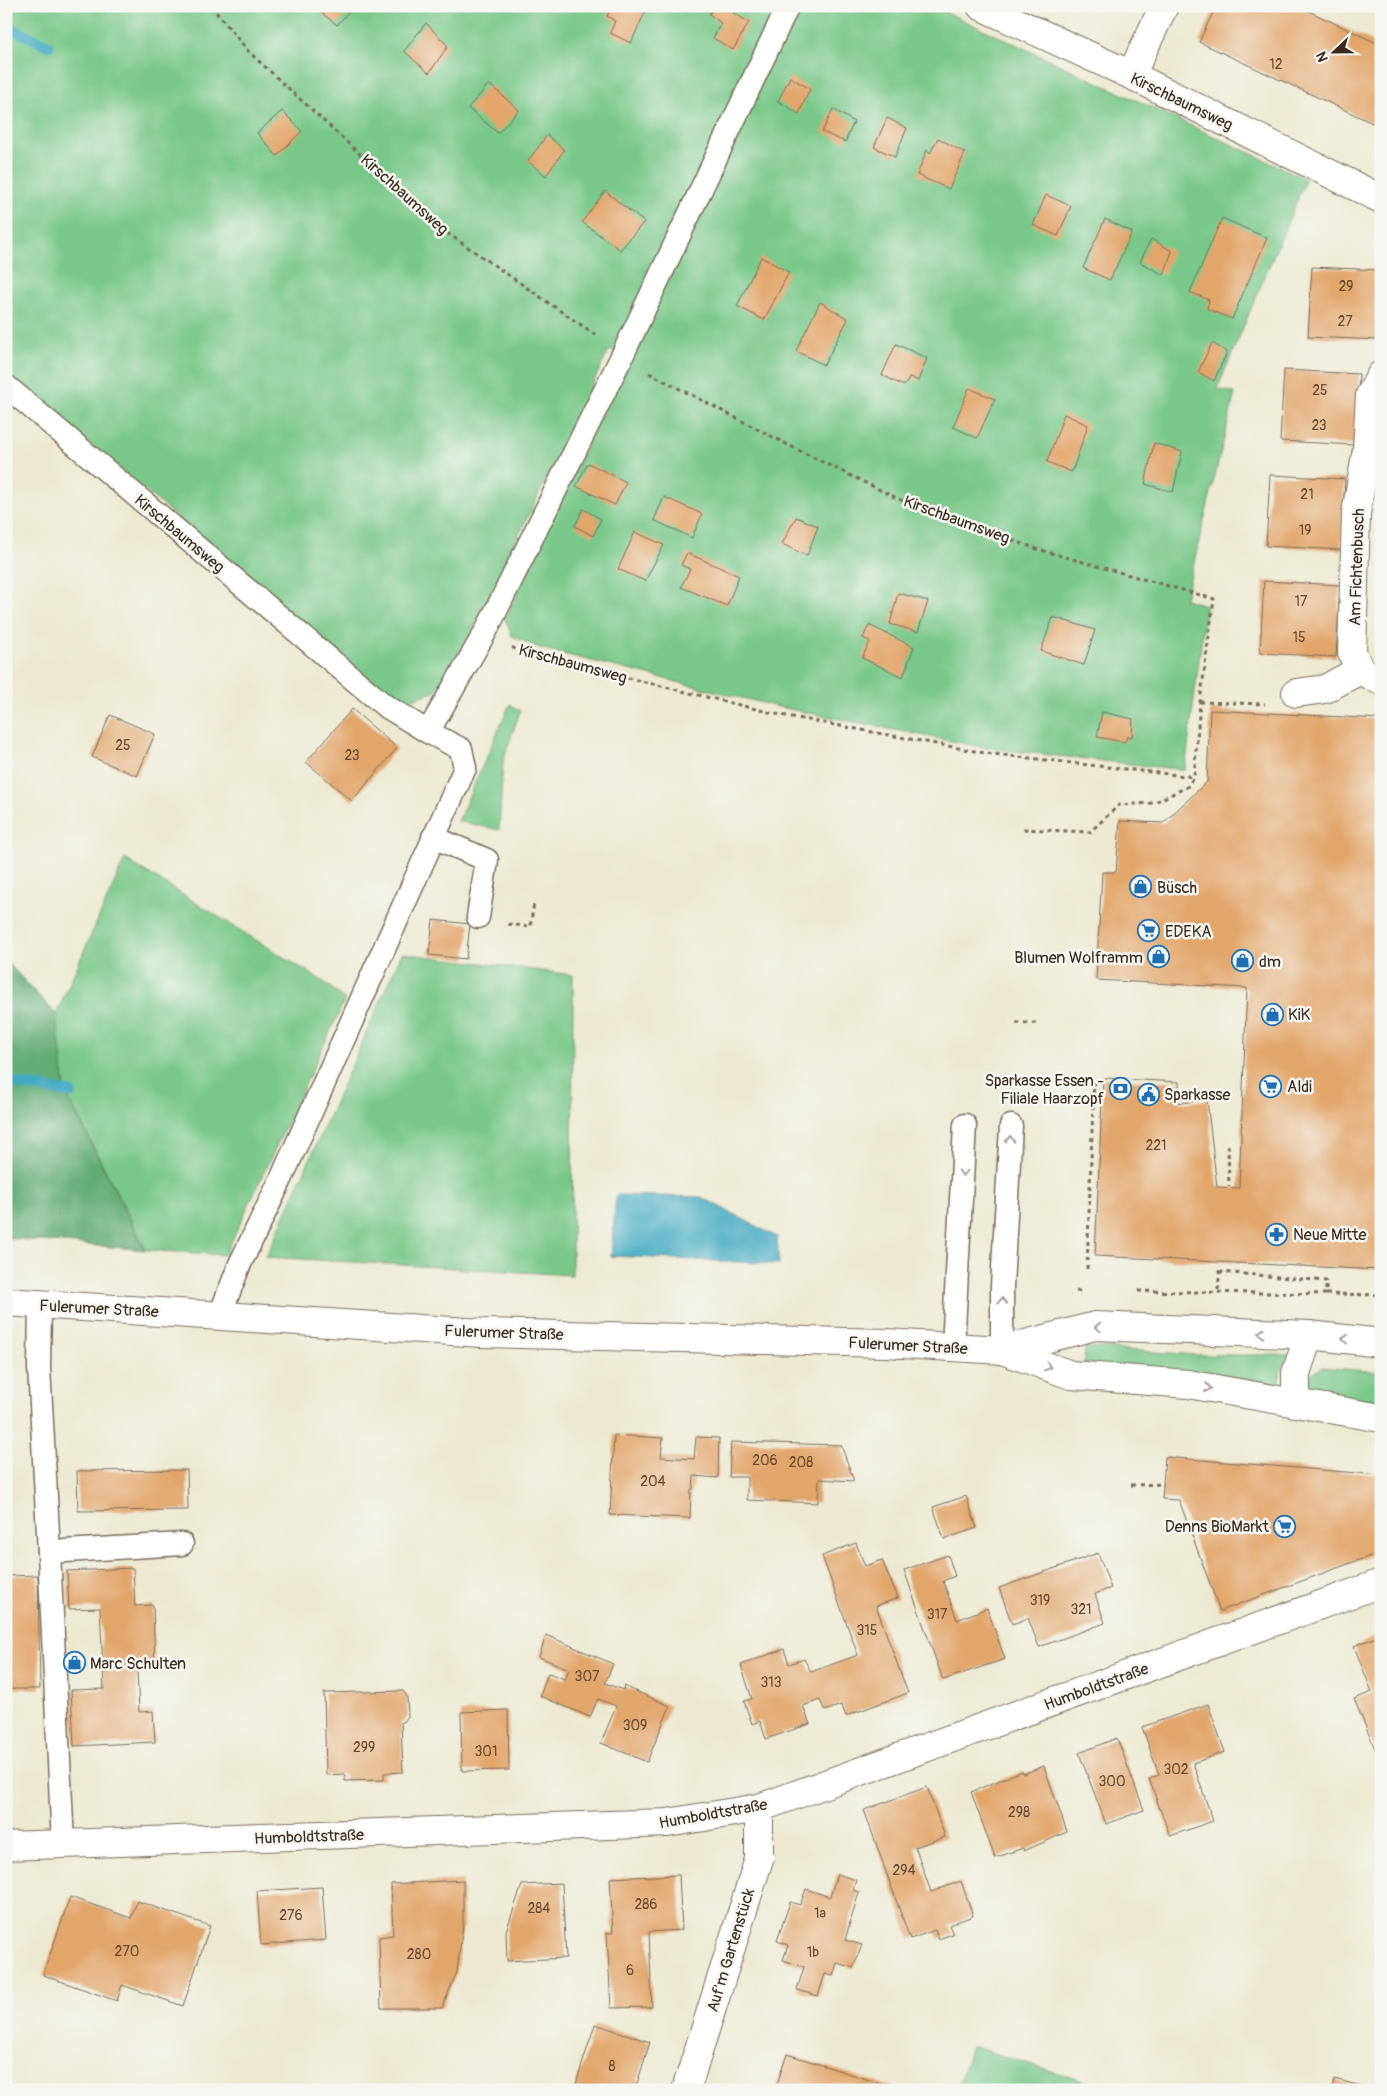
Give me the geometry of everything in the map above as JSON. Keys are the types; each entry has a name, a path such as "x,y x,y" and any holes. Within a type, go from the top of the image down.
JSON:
{"street":[{"name":"Kirschbaumsweg","path":"981,6 1131,75 1381,199"},
{"path":"1131,75 1164,6"},
{"name":"Am Fichtenbusch","path":"1296,693 1325,689 1370,676 1352,653 1356,513 1367,449 1370,395 1381,374"},
{"name":"Fulerumer Straße","path":"6,1302 483,1333 886,1343 1002,1350 1071,1375 1188,1384 1381,1418"},
{"name":"Fulerumer Straße","path":"1002,1350 1095,1326 1309,1335 1381,1343"},
{"path":"1296,1403 1296,1373 1309,1335"},
{"name":"Humboldtstraße","path":"6,1846 667,1823 759,1808 1381,1583"},
{"name":"Auf'm Gartenstück","path":"686,2090 759,1859 759,1808"}],"lane":[{"path":"428,732 487,629 623,354 788,6"},
{"name":"Kirschbaumsweg","path":"6,386 384,705 428,732 462,749 465,768 434,837"},
{"path":"220,1315 239,1266 282,1177 434,837 486,860 478,916"},
{"path":"953,1347 965,1124"},
{"path":"1002,1350 1002,1286 1011,1126"},
{"path":"40,1305 39,1367 63,1844"},
{"path":"49,1552 182,1544"}],"path":[{"name":"Kirschbaumsweg","path":"211,6 249,52 440,228 658,379 902,500 1037,549 1214,599 1200,702"},
{"name":"Kirschbaumsweg","path":"487,629 518,651 776,714 985,753 1194,777"},
{"path":"1023,829 1090,832 1119,805 1153,803 1187,787 1194,777 1200,702 1281,705 1296,693"},
{"path":"509,924 530,927 534,903"},
{"path":"1016,1023 1038,1023"},
{"path":"1086,1269 1094,1078"},
{"path":"1228,1145 1229,1186"},
{"path":"1218,1291 1220,1266"},
{"path":"1221,1272 1326,1281 1326,1294"},
{"path":"1076,1291 1085,1291"},
{"path":"1132,1291 1381,1295"},
{"path":"1131,1484 1164,1484"}],"green space":[{"path":"6,6 933,6 1306,179 1217,389 1235,393 1185,599 1206,605 1185,770 986,748 779,707 539,648 512,636 505,619 628,358 609,350 474,627 435,692 408,700 378,687 6,373"},
{"path":"510,704 520,711 503,761 499,830 458,821"},
{"path":"125,859 324,982 345,1000 225,1255 146,1250 65,1091 56,1014"},
{"path":"402,953 573,975 572,1275 266,1257"},
{"path":"6,961 56,1014 65,1091 145,1250 6,1238"},
{"path":"1085,1347 1198,1355 1289,1355 1281,1370 1278,1388 1084,1364"},
{"path":"1322,1367 1381,1372 1381,1401 1325,1398 1310,1388 1311,1374"},
{"path":"971,2046 1110,2089 1110,2090 957,2090"}],"water":[{"path":"616,1195 701,1197 777,1237 779,1264 611,1256"}],"building":[{"path":"321,6 354,6 337,25 318,10"},
{"path":"612,6 632,6 645,12 631,43 610,33 615,21 607,16"},
{"path":"714,6 733,6 733,13 749,22 733,50 713,38 721,23 709,14"},
{"path":"1216,6 1298,6 1381,45 1381,127 1199,42"},
{"path":"426,23 448,46 429,73 404,51"},
{"path":"790,77 810,89 799,114 778,101"},
{"path":"489,84 519,110 498,133 468,108"},
{"path":"833,109 854,122 845,142 822,132"},
{"path":"282,111 302,131 277,156 257,133"},
{"path":"887,118 907,128 895,157 874,147"},
{"path":"547,135 564,150 546,176 528,161"},
{"path":"938,138 965,153 949,189 917,175 927,150 930,153"},
{"path":"605,191 644,222 620,250 582,222"},
{"path":"1046,195 1071,206 1058,236 1033,225"},
{"path":"1222,218 1267,238 1232,319 1207,309 1209,300 1190,292"},
{"path":"1105,219 1132,232 1110,280 1083,268"},
{"path":"1151,239 1172,251 1164,275 1140,262"},
{"path":"761,257 789,272 764,320 737,306"},
{"path":"1312,267 1381,270 1381,340 1308,337"},
{"path":"820,302 848,319 824,365 796,351"},
{"path":"1212,343 1227,352 1214,381 1198,372"},
{"path":"896,344 927,358 918,381 910,377 904,386 882,375"},
{"path":"1284,370 1359,374 1356,445 1280,441"},
{"path":"969,388 995,399 977,438 953,427"},
{"path":"1064,414 1088,425 1072,472 1047,462"},
{"path":"1154,443 1182,452 1173,492 1145,484"},
{"path":"588,463 626,482 615,505 576,486"},
{"path":"1270,475 1345,479 1341,550 1266,546"},
{"path":"664,497 702,514 692,538 654,520"},
{"path":"583,509 601,519 593,536 575,526"},
{"path":"796,517 818,526 807,556 782,544"},
{"path":"635,532 664,545 645,581 618,569"},
{"path":"687,553 739,576 727,606 681,587 690,569 681,565"},
{"path":"1264,581 1340,585 1336,657 1260,653"},
{"path":"898,593 928,601 918,632 890,624"},
{"path":"1053,617 1095,630 1084,665 1041,651"},
{"path":"869,625 914,647 903,677 862,658 870,641 863,638"},
{"path":"352,709 397,748 352,801 306,762"},
{"path":"1210,710 1381,719 1381,1270 1095,1256 1103,1078 1179,1082 1179,1103 1207,1100 1217,1187 1239,1188 1247,988 1096,980 1102,872 1116,872 1120,821 1163,823 1207,782"},
{"path":"1102,712 1133,719 1132,737 1127,736 1125,742 1097,737"},
{"path":"110,715 155,734 137,776 92,757"},
{"path":"433,920 470,924 466,959 429,955"},
{"path":"614,1435 663,1438 661,1457 694,1459 696,1437 719,1438 718,1478 694,1476 693,1489 691,1489 690,1518 610,1515"},
{"path":"731,1442 841,1445 854,1481 819,1479 818,1503 747,1500 747,1477 729,1477"},
{"name":"Denns BioMarkt","path":"1165,1457 1381,1475 1381,1552 1220,1611 1179,1500 1162,1499"},
{"path":"187,1470 188,1510 78,1511 77,1471"},
{"path":"966,1496 977,1528 944,1539 933,1507"},
{"path":"856,1543 865,1566 882,1560 898,1598 876,1606 908,1693 846,1716 841,1705 825,1711 820,1700 803,1706 810,1724 766,1739 760,1721 752,1724 744,1701 752,1699 741,1665 784,1649 789,1664 804,1659 811,1672 858,1655 822,1556"},
{"path":"1098,1553 1111,1588 1095,1594 1105,1623 1039,1647 1028,1618 1012,1624 999,1588"},
{"path":"948,1555 955,1576 943,1581 957,1620 987,1608 1005,1659 943,1680 904,1570"},
{"path":"133,1568 135,1606 153,1605 155,1668 137,1669 139,1712 153,1711 155,1742 74,1746 71,1690 104,1689 100,1608 69,1609 67,1571"},
{"path":"38,1575 40,1689 6,1689 6,1576"},
{"path":"546,1635 613,1664 605,1683 623,1690 624,1686 670,1706 647,1762 601,1743 616,1706 598,1699 590,1717 540,1696 548,1673 565,1679 569,1669 539,1657"},
{"path":"1381,1635 1381,1763 1354,1699 1372,1692 1354,1646"},
{"path":"403,1691 407,1696 408,1716 404,1722 401,1722 403,1772 384,1773 384,1780 345,1781 345,1774 326,1775 324,1693"},
{"path":"1208,1704 1225,1752 1193,1763 1213,1821 1170,1836 1149,1779 1159,1775 1142,1727"},
{"path":"508,1710 509,1770 462,1771 461,1712"},
{"path":"1117,1738 1144,1810 1106,1824 1079,1753"},
{"path":"1044,1766 1067,1832 1024,1851 1023,1848 995,1858 971,1792 1022,1771 1023,1774"},
{"path":"927,1787 945,1837 915,1847 931,1892 961,1881 973,1916 949,1925 953,1934 938,1939 935,1930 910,1939 864,1810"},
{"path":"837,1874 856,1880 853,1890 859,1892 845,1940 862,1945 853,1968 837,1963 833,1976 825,1974 818,1996 797,1990 804,1967 783,1960 788,1945 777,1941 790,1902 800,1905 806,1889 830,1897"},
{"path":"679,1875 682,1930 649,1932 652,2007 611,2008 607,1933 613,1933 610,1878"},
{"path":"463,1880 463,1925 457,1972 442,2008 381,2008 379,1937 393,1935 391,1884"},
{"path":"562,1883 566,1958 507,1961 506,1931 522,1885"},
{"path":"322,1887 326,1940 261,1945 257,1891"},
{"path":"70,1897 131,1918 137,1901 210,1926 183,2006 122,1985 117,2001 43,1975"},
{"path":"595,2024 650,2042 635,2090 574,2090"},
{"path":"787,2054 898,2089 898,2090 775,2090"},
{"path":"1334,2079 1369,2088 1368,2090 1332,2090"}],"waterway":[{"path":"6,26 49,46"},
{"path":"6,1082 71,1093"}],"place":[{"name":"Büsch","path":"1141,887"},
{"name":"EDEKA","path":"1149,931"},
{"name":"Blumen Wolframm","path":"1159,957"},
{"name":"dm","path":"1243,961"},
{"name":"KiK","path":"1272,1014"},
{"name":"Aldi","path":"1271,1086"},
{"name":"Sparkasse Essen - Filiale Haarzopf","path":"1120,1089"},
{"name":"Sparkasse","path":"1148,1094"},
{"name":"Neue Mitte","path":"1277,1234"},
{"name":"Denns BioMarkt","path":"1285,1526"},
{"name":"Marc Schulten","path":"74,1663"}]}
